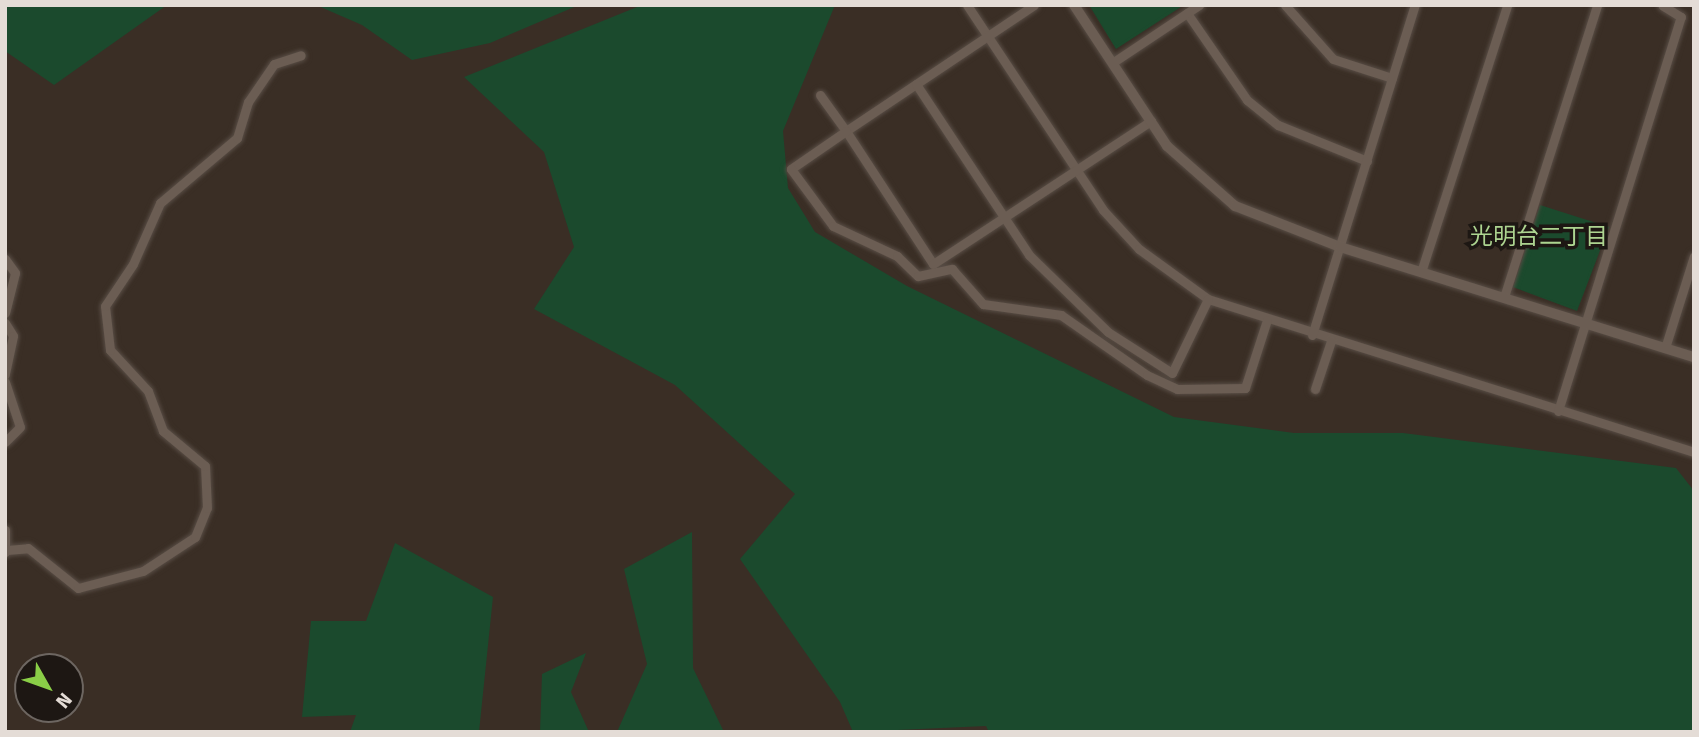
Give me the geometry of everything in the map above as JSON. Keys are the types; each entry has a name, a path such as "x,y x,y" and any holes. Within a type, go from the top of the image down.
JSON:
{"street":[{"path":"967,5 1075,170 1139,249 1208,299 1331,341 1694,452"},
{"path":"1034,5 791,169 833,226 897,256 918,275 952,269 983,304 1061,315 1147,375 1177,389 1245,388 1267,320"},
{"path":"1074,5 1151,121 1183,163 1235,206 1340,247 1694,357"},
{"path":"1112,63 1199,5"},
{"path":"1285,5 1333,59 1392,78"},
{"path":"1312,335 1415,5"},
{"path":"1421,272 1507,5"},
{"path":"1504,297 1597,5"},
{"path":"1558,411 1681,17 1662,5"},
{"path":"1187,13 1247,100 1278,125 1367,161"},
{"path":"5,530 6,551 28,548 78,588 136,574 195,537 207,508 205,466 163,430 139,378 110,350 105,306 133,264 160,204 237,138 248,102 274,64 302,55"},
{"path":"916,84 1006,218 1065,296 1172,373 1208,299"},
{"path":"820,95 933,264 1151,121"},
{"path":"1665,348 1694,256"},
{"path":"5,260 15,274 5,313"},
{"path":"5,323 13,336 5,375"},
{"path":"1315,389 1331,341"},
{"path":"5,382 20,427 5,442"}],"green space":[{"path":"5,5 167,5 54,85 5,51"},
{"path":"316,5 579,5 490,43 412,60 362,25"},
{"path":"642,5 835,5 783,131 788,188 815,232 907,286 1174,417 1294,433 1403,433 1676,468 1694,491 1694,732 989,732 986,726 853,732 840,702 740,559 795,494 675,385 534,309 574,247 544,152 464,77"},
{"path":"1089,5 1184,5 1116,49"},
{"path":"1540,205 1609,227 1577,311 1513,287"},
{"path":"692,532 693,668 724,732 617,732 647,664 624,569"},
{"path":"395,543 493,597 479,732 350,732 356,715 302,717 311,621 366,621"},
{"path":"586,653 571,692 589,732 540,732 542,674"}],"district":[{"name":"光明台二丁目","path":"1539,236"}]}
